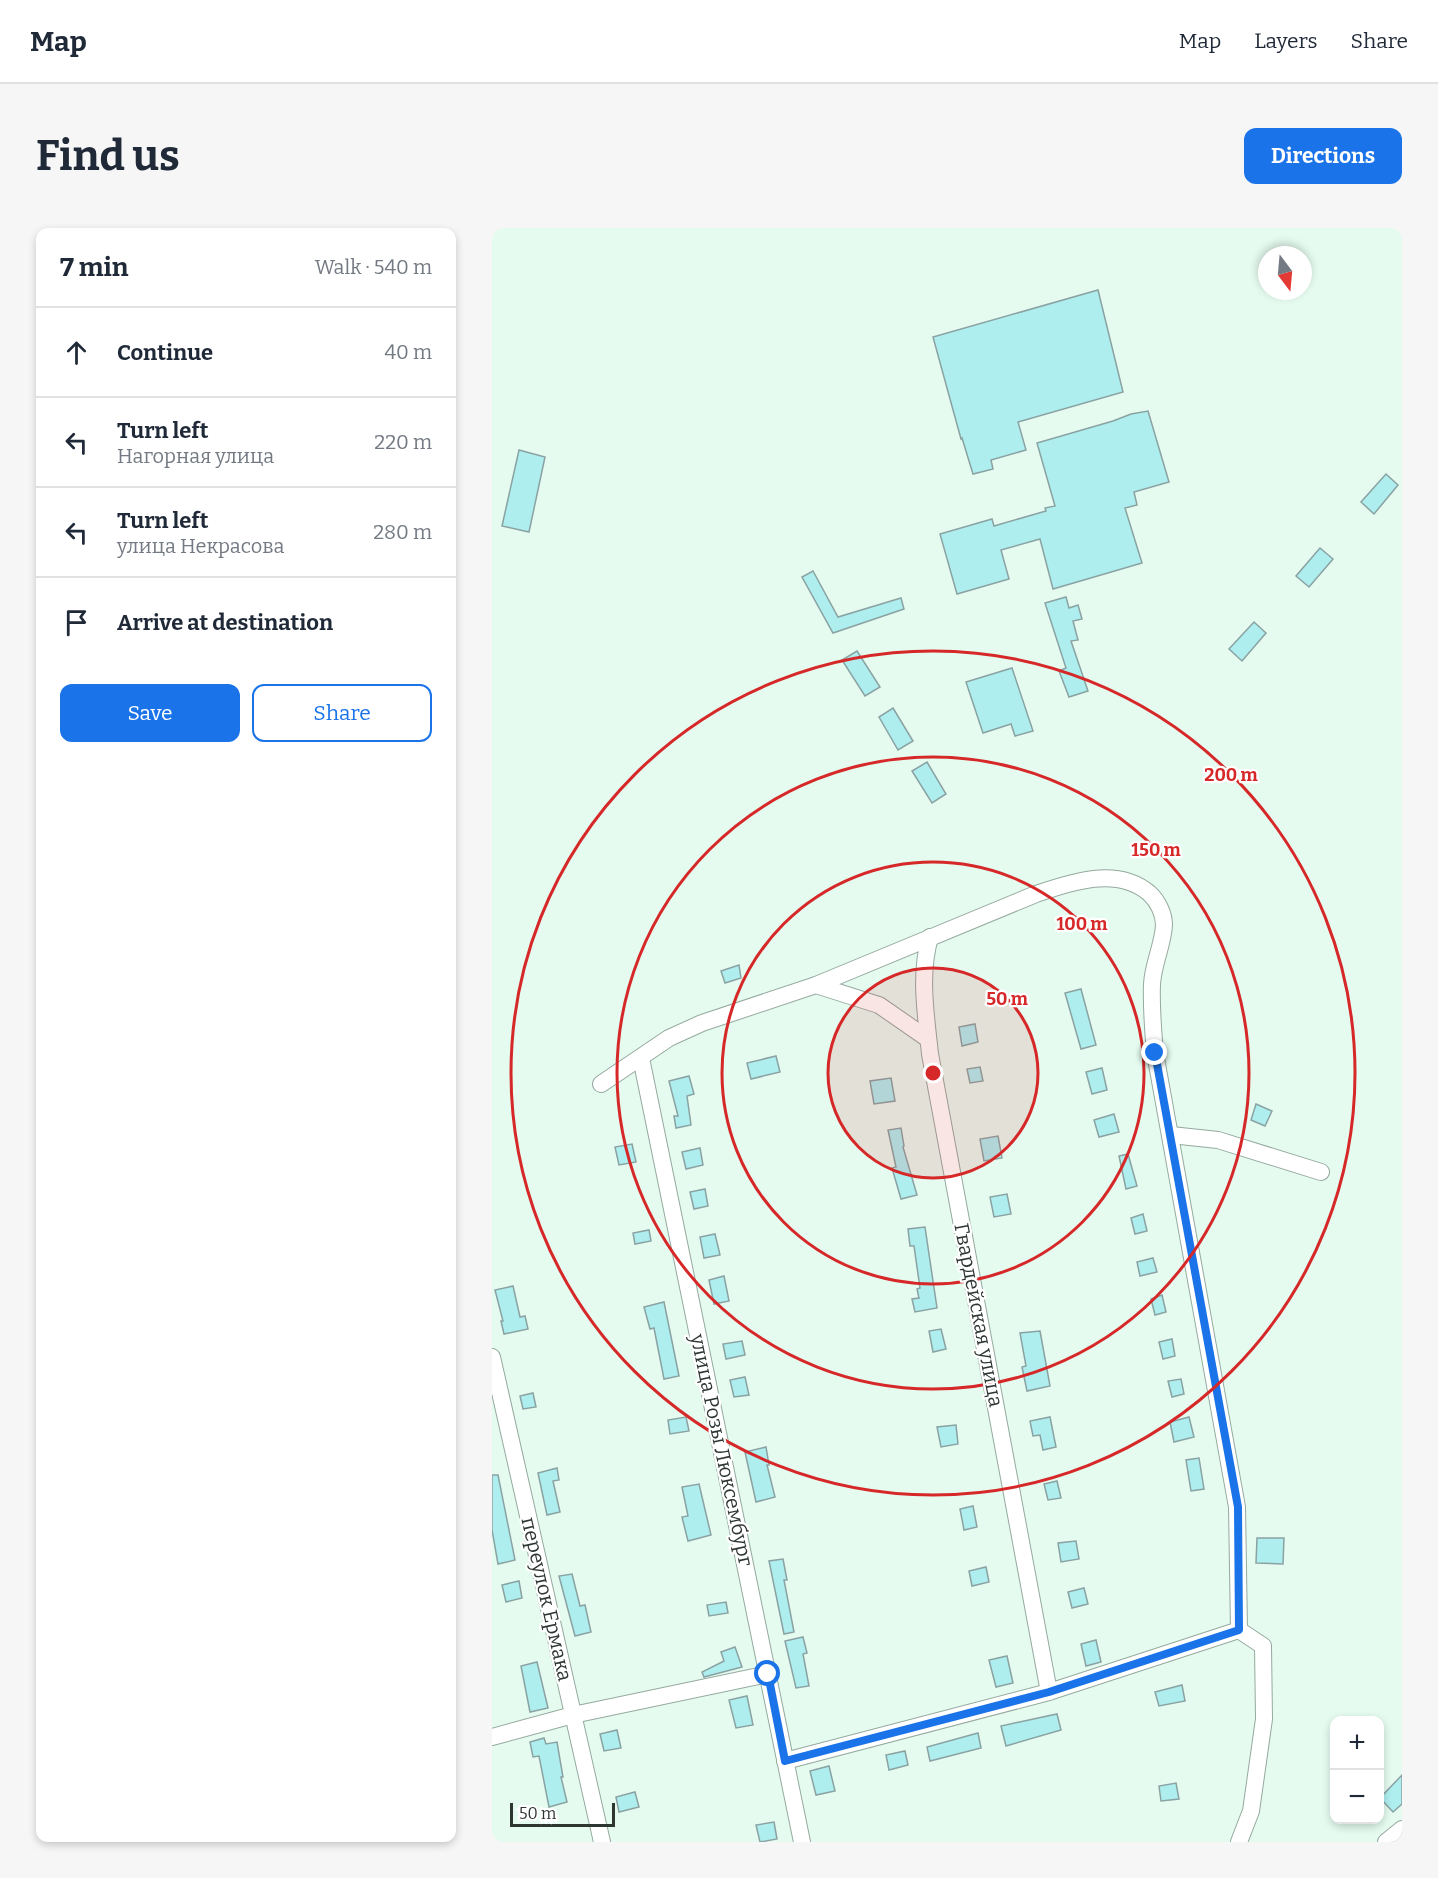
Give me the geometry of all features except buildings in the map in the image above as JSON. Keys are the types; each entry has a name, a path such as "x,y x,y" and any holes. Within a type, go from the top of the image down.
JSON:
{"street":[{"path":"601,1084 669,1038 702,1023 816,985 1036,894 1072,882 1097,878 1120,880 1139,885 1153,896 1161,909 1164,925 1152,982 1155,1053 1238,1507 1239,1630"},
{"name":"Гвардейская улица","path":"930,937 925,954 924,973 928,1039 1049,1692"},
{"path":"816,985 879,1005 928,1039"},
{"name":"улица Розы Люксембург","path":"641,1058 802,1842"},
{"path":"1171,1135 1218,1140 1321,1172"},
{"name":"переулок Ермака","path":"492,1357 602,1842"},
{"path":"785,1761 1049,1692 1239,1630"},
{"path":"1239,1630 1263,1646 1264,1719 1251,1811 1239,1842"},
{"path":"492,1737 573,1715 768,1674"},
{"path":"1386,1842 1402,1829"}],"route":[{"path":"768,1674 785,1761 1049,1692 1239,1630 1238,1507 1155,1053"}]}
